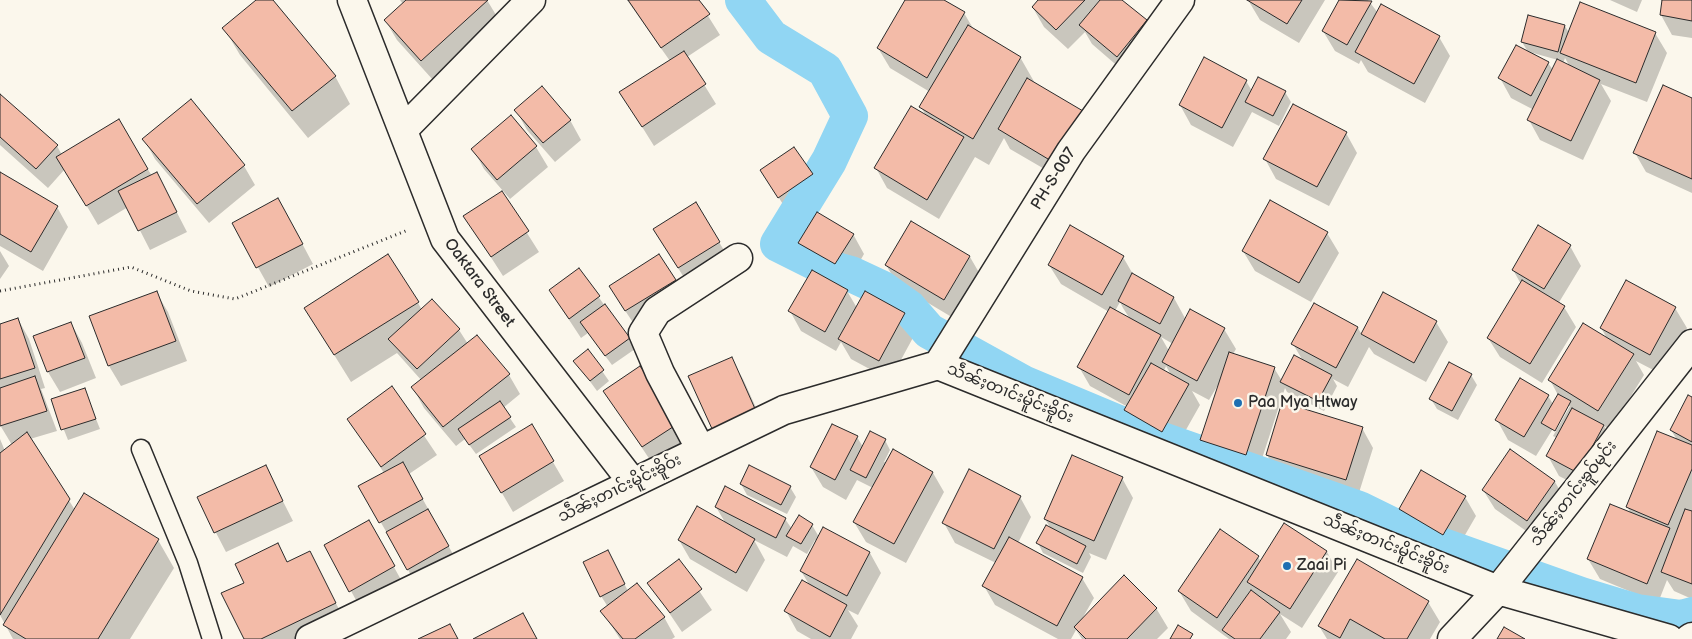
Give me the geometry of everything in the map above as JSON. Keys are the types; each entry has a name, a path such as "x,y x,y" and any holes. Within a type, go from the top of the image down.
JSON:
{"street":[{"name":"Oaktara Street","path":"352,0 445,239 633,483"},
{"path":"403,130 530,0"},
{"name":"PH-S-007","path":"948,349 1071,151 1172,3"},
{"path":"702,450 660,373 643,333 657,311 738,258"},
{"name":"သဵၼ်ႈတၢင်းၶူဝ်မုင်း","path":"1452,639 1502,585 1692,344"},
{"name":"သဵၼ်ႈတၢင်းမိူင်းၶိူဝ်း","path":"310,639 784,410 948,349 1502,585 1669,639"}],"lane":[{"path":"141,449 188,563 212,639"}],"path":[{"path":"0,291 131,268 191,291 234,299 437,219"}],"building":[{"path":"256,0 273,0 336,76 292,111 222,28"},
{"path":"406,0 488,0 421,61 384,20"},
{"path":"628,0 699,0 710,14 661,48"},
{"path":"905,0 944,0 965,12 927,78 877,48"},
{"path":"1038,0 1085,0 1056,30 1032,7"},
{"path":"1100,0 1122,0 1147,20 1117,57 1079,25"},
{"path":"1247,0 1302,0 1287,24"},
{"path":"1339,0 1372,1 1347,45 1322,31"},
{"path":"1662,0 1692,0 1692,21 1660,15"},
{"path":"1580,2 1656,32 1636,83 1560,53"},
{"path":"1381,4 1440,36 1414,84 1355,52"},
{"path":"1528,15 1565,25 1558,52 1521,42"},
{"path":"968,25 1021,57 973,139 919,107"},
{"path":"1516,45 1549,62 1531,96 1498,78"},
{"path":"684,51 706,84 642,127 619,92"},
{"path":"1204,57 1247,80 1222,128 1179,105"},
{"path":"1557,59 1600,80 1571,141 1527,120"},
{"path":"1258,77 1286,91 1273,116 1245,102"},
{"path":"1027,78 1083,111 1053,162 998,129"},
{"path":"1663,85 1692,98 1692,179 1633,153"},
{"path":"542,86 571,120 543,143 514,110"},
{"path":"0,94 58,145 36,169 0,137"},
{"path":"191,99 245,165 197,204 142,139"},
{"path":"1293,104 1347,132 1317,187 1263,159"},
{"path":"911,106 964,137 927,200 874,168"},
{"path":"511,115 537,146 497,180 471,149"},
{"path":"119,119 148,169 86,206 56,157"},
{"path":"794,147 813,174 778,198 760,170"},
{"path":"0,172 58,206 31,252 0,234"},
{"path":"157,172 177,212 138,231 118,191"},
{"path":"502,191 529,231 491,257 463,216"},
{"path":"278,198 303,244 256,268 232,223"},
{"path":"1270,200 1328,232 1299,283 1242,251"},
{"path":"696,202 720,242 678,268 653,229"},
{"path":"817,212 854,234 835,264 798,243"},
{"path":"911,221 970,256 944,300 885,265"},
{"path":"1070,225 1124,256 1102,295 1048,265"},
{"path":"1538,225 1571,245 1544,289 1512,270"},
{"path":"388,254 419,302 334,355 304,308"},
{"path":"659,254 676,280 625,311 609,286"},
{"path":"579,268 600,296 569,319 549,290"},
{"path":"812,270 848,290 825,332 788,311"},
{"path":"1132,273 1174,297 1160,324 1118,301"},
{"path":"1522,280 1565,306 1530,364 1487,338"},
{"path":"1626,280 1676,307 1650,355 1600,328"},
{"path":"157,291 176,341 108,366 89,316"},
{"path":"865,291 905,313 879,361 838,339"},
{"path":"1383,292 1437,321 1414,363 1361,334"},
{"path":"432,299 460,329 417,369 388,339"},
{"path":"1314,303 1358,327 1336,368 1291,344"},
{"path":"605,304 630,338 605,356 580,322"},
{"path":"1110,307 1161,335 1129,395 1077,367"},
{"path":"1190,309 1225,328 1197,381 1162,362"},
{"path":"18,318 35,368 0,379 0,324"},
{"path":"71,322 85,358 47,372 33,336"},
{"path":"1583,323 1634,354 1598,411 1548,380"},
{"path":"477,335 510,374 443,427 411,387"},
{"path":"588,349 604,370 590,381 573,361"},
{"name":"Paa Mya Htway","path":"1229,352 1275,367 1246,455 1200,440"},
{"path":"1294,355 1332,375 1318,401 1280,382"},
{"path":"732,357 756,411 713,431 688,376"},
{"path":"1449,362 1472,374 1452,411 1429,399"},
{"path":"1151,363 1189,384 1162,432 1124,410"},
{"path":"640,366 679,423 642,447 603,391"},
{"path":"35,376 47,411 0,426 0,388"},
{"path":"1520,378 1549,395 1524,437 1495,420"},
{"path":"392,386 426,434 381,467 347,419"},
{"path":"85,388 96,419 61,430 51,399"},
{"path":"1558,394 1571,401 1555,431 1541,423"},
{"path":"1688,395 1692,397 1692,442 1670,430"},
{"path":"500,401 511,417 469,445 458,429"},
{"path":"1282,402 1363,427 1346,480 1266,455"},
{"path":"1572,408 1604,425 1578,473 1546,456"},
{"path":"532,424 554,461 501,493 479,456"},
{"path":"832,424 858,436 835,480 810,467"},
{"path":"870,431 886,439 866,478 850,470"},
{"path":"1657,431 1692,445 1692,469 1668,525 1626,507"},
{"path":"27,432 70,499 0,615 0,453"},
{"path":"893,449 933,472 894,544 853,522"},
{"path":"1510,449 1555,481 1527,521 1482,490"},
{"path":"1072,455 1123,477 1094,541 1044,519"},
{"path":"403,462 423,499 379,523 358,486"},
{"path":"266,465 283,501 214,533 197,497"},
{"path":"749,465 791,486 781,505 740,484"},
{"path":"969,469 1021,496 994,549 942,523"},
{"path":"1421,470 1466,496 1443,535 1399,509"},
{"path":"725,486 786,518 776,538 715,507"},
{"path":"84,493 159,539 98,639 26,639 3,625"},
{"path":"1610,504 1670,528 1647,584 1587,559"},
{"path":"697,506 755,539 736,573 678,540"},
{"path":"428,509 449,546 407,570 386,532"},
{"path":"1685,509 1692,511 1692,584 1661,572"},
{"path":"799,515 813,524 801,544 786,536"},
{"path":"369,520 395,566 349,592 324,545"},
{"name":"Zaai Pi","path":"1284,523 1327,551 1290,609 1247,582"},
{"path":"1046,525 1086,546 1077,564 1036,543"},
{"path":"823,527 870,552 847,596 800,571"},
{"path":"1220,529 1259,556 1217,618 1178,591"},
{"path":"1009,537 1083,577 1057,626 982,586"},
{"path":"278,543 287,562 310,551 336,603 261,639 244,639 221,593 244,583 235,564"},
{"path":"608,550 625,584 600,597 583,562"},
{"path":"679,559 702,589 670,613 647,583"},
{"path":"1357,559 1429,601 1407,639 1385,639 1350,619 1340,638 1318,626"},
{"path":"1124,575 1157,608 1127,639 1086,639 1074,627"},
{"path":"802,580 847,605 830,637 784,611"},
{"path":"637,583 665,617 635,639 623,639 600,611"},
{"path":"1251,590 1280,612 1260,639 1235,639 1222,630"},
{"path":"523,613 537,639 473,639"},
{"path":"450,624 458,639 418,639"},
{"path":"1178,625 1193,634 1190,639 1170,639"},
{"path":"1504,627 1525,639 1497,639"}],"waterway":[{"path":"743,0 771,37 825,70 850,116 829,161 778,244 822,266 851,274 881,288 909,308 929,331 1023,383 1145,434 1359,509 1412,535 1581,595 1637,612 1681,618 1692,615"}],"place":[{"name":"Paa Mya Htway","path":"1238,403"},
{"name":"Zaai Pi","path":"1287,566"}]}
